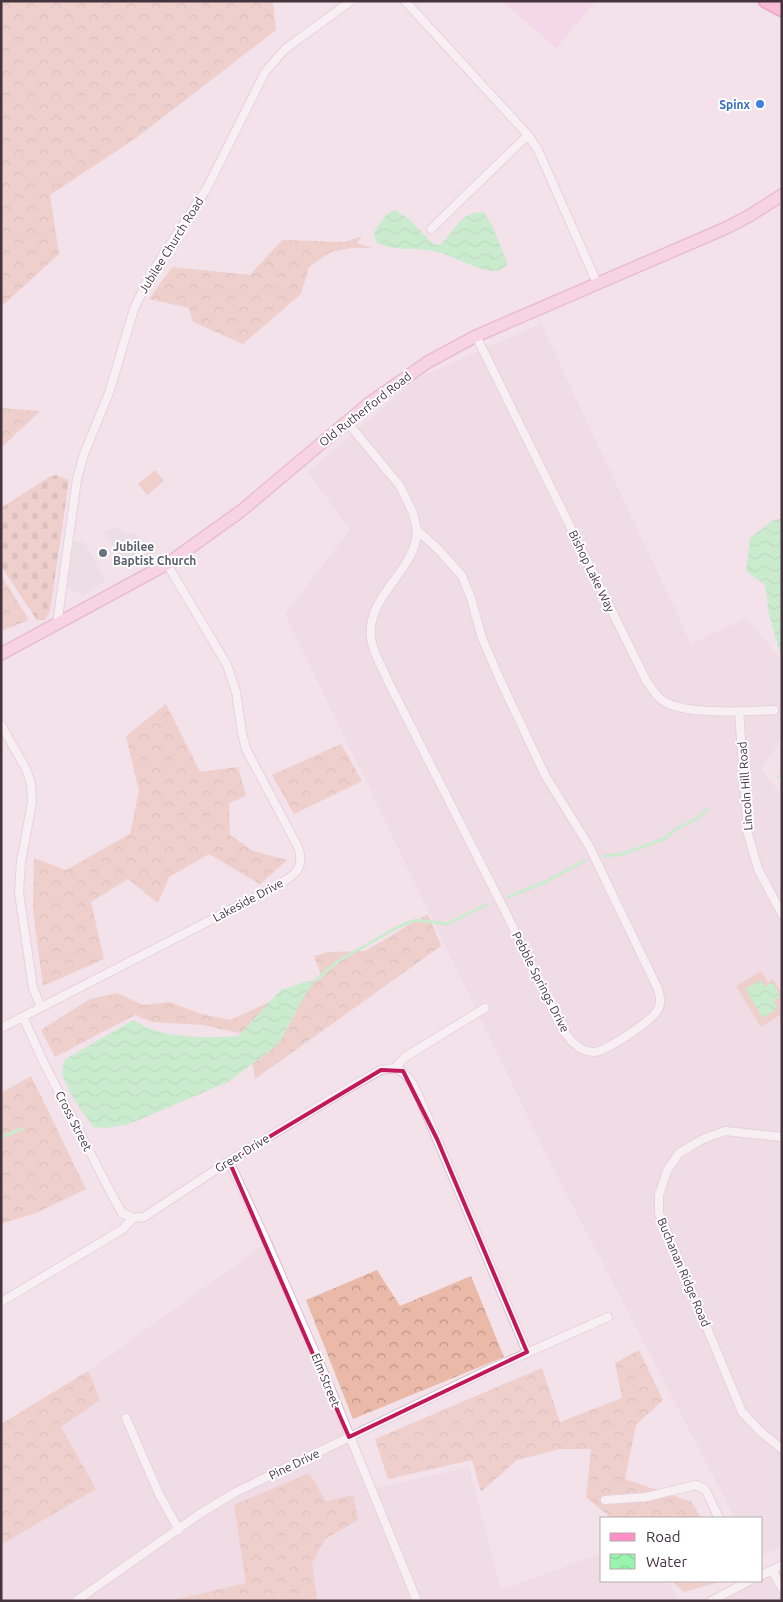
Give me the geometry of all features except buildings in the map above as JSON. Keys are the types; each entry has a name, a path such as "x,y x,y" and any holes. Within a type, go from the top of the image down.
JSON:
{"main road":[{"path":"765,1 782,10"}],"street":[{"name":"Jubilee Church Road","path":"57,624 76,479 109,393 134,308 142,290 207,188 265,72 285,50 351,1"},
{"path":"405,1 528,134 538,150 597,283"},
{"path":"431,229 528,134"},
{"name":"Old Rutherford Road","path":"1,654 167,564 241,511 347,422 398,382 428,362 476,336 726,228 782,195"},
{"name":"Bishop Lake Way","path":"476,336 647,682 662,700 676,708 739,711 774,710"},
{"name":"Pebble Springs Drive","path":"347,422 400,486 413,513 417,530 412,552 376,606 371,624 372,642 388,681 524,948 559,1023 567,1036 580,1048 597,1052 652,1018 660,1003 658,989 589,846 545,775 482,638 466,584 458,570 417,530"},
{"name":"Lakeside Drive","path":"1,1028 272,889 293,876 300,863 298,847 246,749 236,692 227,664 167,564"},
{"name":"Lincoln Hill Road","path":"739,711 748,834 758,868 782,914"},
{"path":"1,725 26,769 31,784 32,802 20,862 19,892 33,988 41,1007"},
{"name":"Greer Drive","path":"1,1302 123,1230 133,1218 144,1217 229,1161 352,1086 381,1070 395,1068 405,1057 485,1008"},
{"name":"Cross Street","path":"23,1017 44,1063 111,1193 122,1213 133,1218"},
{"path":"395,1068 403,1071 408,1077 423,1106 527,1352"},
{"name":"Buchanan Ridge Road","path":"782,1137 726,1131 703,1139 679,1152 667,1171 659,1195 659,1213 742,1412 761,1432 782,1449"},
{"name":"Elm Street","path":"229,1161 327,1380 417,1601"},
{"name":"Pine Drive","path":"76,1601 236,1492 527,1352 608,1317"},
{"path":"126,1418 159,1494 179,1530"},
{"path":"606,1500 646,1497 696,1485 705,1489 719,1517"},
{"path":"763,1574 782,1565"},
{"path":"772,1570 782,1588"},
{"path":"710,1601 747,1582"}],"highlighted area":[{"path":"381,1070 403,1071 437,1139 527,1352 349,1437 229,1161"}],"shaded area":[{"path":"502,1 596,1 556,48"},
{"path":"541,324 691,644 746,618 782,660 782,738 761,770 782,795 782,1547 763,1555 763,1517 734,1517 547,1156 285,614 350,530 308,472 418,378"},
{"path":"115,527 124,533 136,534 158,551 128,569 104,532"},
{"path":"74,541 84,542 106,581 82,596 67,587"},
{"path":"272,1239 372,1489 469,1467 501,1590 600,1554 600,1582 669,1582 679,1601 1,1601 1,1545 96,1489 61,1426 100,1400 88,1371"},
{"path":"782,1564 782,1601 698,1601 744,1582 763,1582 763,1574"}],"green space":[{"path":"1,1 273,1 276,30 136,138 50,195 59,254 1,307"},
{"path":"362,236 357,243 372,248 351,248 331,252 309,267 301,294 243,344 193,322 189,308 149,299 172,267 250,275 282,240 345,242"},
{"path":"1,408 40,411 1,448"},
{"path":"155,470 164,481 147,495 138,484"},
{"path":"56,475 69,480 50,611 45,620 37,620 1,566 1,508 49,477"},
{"path":"1,575 29,620 1,631"},
{"path":"166,704 200,772 238,767 246,796 229,803 230,835 253,851 287,860 260,884 209,854 169,877 158,903 128,879 91,902 104,959 43,986 33,911 34,858 66,870 130,834 139,791 126,736"},
{"path":"341,744 362,781 294,814 272,775"},
{"path":"428,914 441,946 255,1079 248,1035 203,1025 152,1022 135,1015 55,1057 41,1030 90,999 117,993 143,1005 170,1002 198,1013 230,1020 322,978 314,956 329,952 365,951"},
{"path":"761,971 768,982 773,979 782,994 782,998 779,1000 782,1005 782,1014 761,1027 736,986"},
{"path":"31,1076 86,1189 36,1213 1,1224 1,1093"},
{"path":"377,1270 400,1306 471,1276 504,1357 353,1419 306,1300"},
{"path":"639,1350 663,1400 636,1425 625,1479 692,1502 700,1517 610,1517 586,1497 591,1449 560,1449 517,1460 481,1492 472,1460 388,1479 375,1439 542,1368 560,1422 622,1398 615,1363"},
{"path":"88,1371 100,1400 61,1427 96,1489 1,1545 1,1424"},
{"path":"309,1473 326,1501 353,1495 358,1520 325,1539 312,1563 317,1601 169,1601 246,1583 234,1505"},
{"path":"672,1582 719,1582 684,1592"}],"water":[{"path":"395,210 409,219 432,243 440,245 464,218 470,214 484,213 492,225 508,265 493,271 486,270 437,252 391,247 376,242 374,232 387,214"},
{"path":"782,518 782,653 780,653 769,614 765,585 746,571 750,538 772,521"},
{"path":"760,980 765,987 772,982 781,996 774,1001 778,1008 763,1018 745,989"},
{"path":"315,981 305,995 281,1040 270,1051 228,1082 129,1124 107,1128 93,1127 73,1098 62,1075 64,1060 133,1020 157,1031 170,1034 198,1037 238,1036 281,990 304,982"}],"waterway":[{"path":"778,777 782,775"},
{"path":"604,856 623,854 664,839 676,829 698,818 707,809"},
{"path":"508,897 545,882 584,861"},
{"path":"315,981 338,961 398,927 416,920 447,924 486,905"},
{"path":"1,1137 22,1129"}],"place":[{"name":"Spinx","path":"760,104"},
{"name":"Jubilee Baptist Church","path":"103,553"}]}
